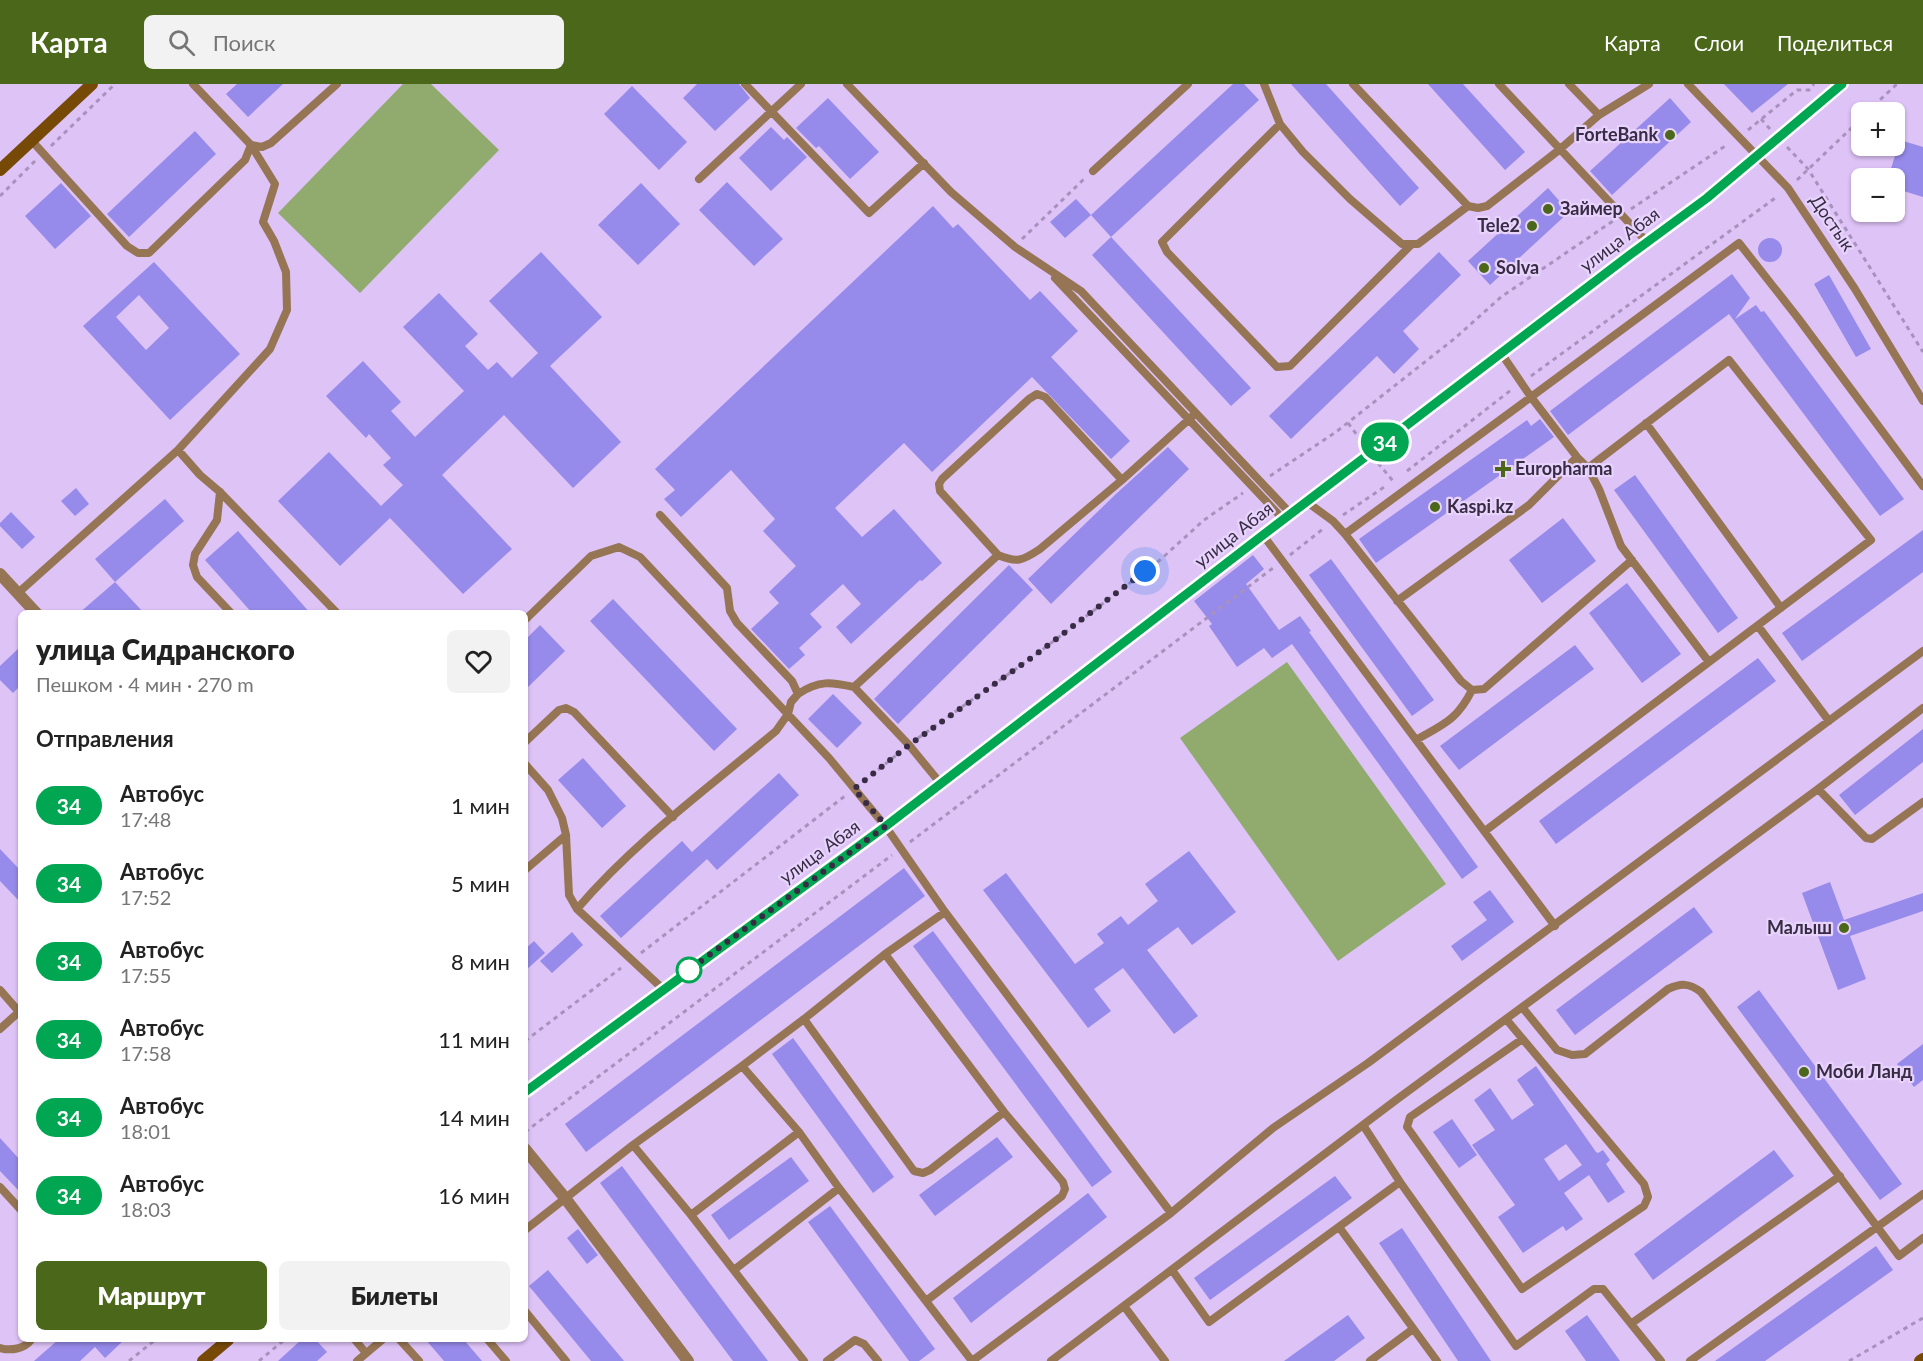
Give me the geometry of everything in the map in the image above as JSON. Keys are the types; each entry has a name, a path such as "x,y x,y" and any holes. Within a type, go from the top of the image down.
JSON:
{"street":[{"path":"0,170 92,84"},
{"name":"улица Абая","path":"528,1090 886,826 1306,502 1707,198 1842,84"},
{"path":"0,574 33,610"},
{"path":"528,1153 688,1361"},
{"path":"203,1361 226,1342"}],"lane":[{"path":"18,593 178,450 270,349 287,310 286,272 274,241 263,222 275,184 251,145 193,84"},
{"path":"251,145 262,147 271,143 337,84"},
{"path":"746,84 869,213 924,164"},
{"path":"699,179 801,84"},
{"path":"848,84 951,192 1015,247 1049,271 1193,417 1287,517"},
{"path":"1093,171 1188,84"},
{"path":"1263,84 1280,124 1310,160 1350,199 1402,244 1418,244 1468,206"},
{"path":"1353,84 1468,206 1478,208 1487,206 1559,150 1599,115 1649,84"},
{"path":"1499,84 1647,242"},
{"path":"1569,84 1599,115"},
{"name":"Достык","path":"1690,85 1788,188 1856,289 1923,401"},
{"path":"1280,124 1162,242 1167,252 1277,367 1290,366 1411,245"},
{"path":"32,141 127,246 138,253 149,253 245,160 251,145"},
{"path":"1345,534 1738,243 1798,318 1923,486"},
{"path":"1501,353 1531,397 1588,468 1599,489 1621,546 1709,662"},
{"path":"1485,831 1871,540 1729,360 1588,468"},
{"path":"1915,387 1923,379"},
{"path":"1122,480 1045,397 1037,394 939,484 940,491 998,555 1012,561 1029,557 1122,480 1193,417"},
{"path":"1646,423 1781,608"},
{"path":"178,450 334,610"},
{"path":"1397,601 1529,505 1577,457"},
{"path":"220,492 217,520 195,554 193,565 197,577 228,610"},
{"path":"1306,502 1334,521 1465,686 1472,690 1484,689 1632,560"},
{"path":"660,515 727,588 730,611 737,623 792,681 798,694"},
{"path":"1263,535 1555,926"},
{"path":"528,617 591,556 619,547 640,557 788,714 886,826 945,912 1171,1213"},
{"path":"854,687 998,555"},
{"path":"1758,626 1829,721"},
{"path":"742,1066 799,1132 839,1188 972,1361 1171,1213 1273,1128 1368,1063 1555,926 1923,651"},
{"path":"577,909 601,880 776,731 788,714 791,702 811,685 832,682 854,687 909,745 941,784"},
{"path":"1416,740 1440,727 1460,712 1472,690"},
{"path":"528,739 559,710 566,708 574,712 673,817"},
{"path":"1051,1361 1363,1125 1818,789 1923,708"},
{"path":"528,767 548,790 562,818 566,836 569,895 577,909 663,989"},
{"path":"1818,789 1866,838 1872,839 1923,802"},
{"path":"528,868 566,836"},
{"path":"528,1228 633,1145 804,1019 885,954 945,912"},
{"path":"885,954 1004,1112 1063,1182 1065,1189 1062,1196 926,1301"},
{"path":"1522,1007 1557,1050 1572,1055 1585,1054 1668,989 1684,984 1692,985 1701,992 1899,1256 1923,1238"},
{"path":"0,990 18,1010"},
{"path":"0,1029 18,1014"},
{"path":"804,1019 914,1171 923,1173 930,1170 1004,1112"},
{"path":"1506,1019 1521,1040 1644,1184 1648,1197 1644,1206 1522,1289 1407,1127 1410,1117 1521,1040"},
{"path":"1363,1125 1400,1182 1516,1346 1594,1289 1599,1288 1603,1289 1632,1323 1661,1361"},
{"path":"691,1215 799,1132"},
{"path":"633,1145 691,1215 804,1361"},
{"path":"1632,1323 1840,1176"},
{"path":"1172,1270 1209,1322 1400,1182"},
{"path":"0,1187 18,1207"},
{"path":"734,1270 839,1188"},
{"path":"1690,1361 1923,1194"},
{"path":"1339,1227 1437,1361"},
{"path":"1124,1306 1166,1361"},
{"path":"528,1315 566,1361"},
{"path":"1370,1361 1413,1329"},
{"path":"827,1361 855,1340 864,1344 878,1361"},
{"path":"0,1348 9,1350 27,1345 29,1342"},
{"path":"357,1342 366,1353"},
{"path":"357,1361 380,1342"},
{"path":"402,1342 419,1361"},
{"path":"490,1342 506,1361"}],"path":[{"path":"0,196 115,84"},
{"path":"528,1039 909,745 1034,656 1160,560 1204,520 1348,423 1454,339 1501,297 1738,137 1797,90 1809,90 1814,84"},
{"path":"1878,102 1897,84"},
{"path":"1761,119 1808,169 1923,352"},
{"path":"528,1130 1334,521 1393,481 1521,383 1788,188 1851,128"},
{"path":"1015,247 1093,171"},
{"path":"1348,423 1393,481"},
{"path":"1849,1361 1923,1318"},
{"path":"129,1361 153,1342"},
{"path":"259,1361 282,1342"}],"green space":[{"path":"403,84 431,84 499,150 360,293 278,213"},
{"path":"1287,662 1446,884 1338,961 1180,738"}],"building":[{"path":"237,84 283,84 248,117 226,94"},
{"path":"697,84 739,84 750,98 715,131 683,98"},
{"path":"1233,84 1244,84 1259,100 1111,237 1091,215"},
{"path":"1291,84 1326,84 1419,188 1400,206"},
{"path":"1428,84 1463,84 1525,152 1505,170"},
{"path":"1724,84 1788,84 1752,113"},
{"path":"632,86 687,142 659,170 604,114"},
{"path":"828,98 879,152 850,179 819,146 816,148 796,128"},
{"path":"1670,98 1691,122 1612,195 1590,171"},
{"path":"771,127 784,140 787,137 807,157 771,191 739,158"},
{"path":"195,131 216,154 129,237 107,214"},
{"path":"1905,142 1923,147 1923,197 1905,191 1905,168 1891,168 1895,156 1905,156"},
{"path":"727,182 783,239 754,266 699,210"},
{"path":"61,183 91,216 55,249 25,216"},
{"path":"641,183 680,224 638,265 598,225"},
{"path":"1548,188 1569,212 1490,285 1468,261"},
{"path":"1076,199 1091,215 1065,238 1050,222"},
{"path":"933,206 953,228 958,224 1030,300 1040,291 1078,331 1051,357 1130,441 1111,459 1032,377 932,472 904,443 835,508 862,537 894,509 942,563 922,581 920,580 851,644 836,627 861,604 843,584 810,614 822,627 799,648 805,655 789,669 751,629 779,603 769,592 796,566 763,531 775,519 731,470 681,517 664,499 675,490 655,469"},
{"path":"1111,237 1251,388 1231,406 1092,255"},
{"path":"1770,238 1779,241 1782,250 1779,259 1770,262 1761,259 1758,250 1761,241"},
{"path":"541,252 602,317 550,366 621,442 573,488 504,415 442,475 512,549 463,594 390,518 340,566 278,501 329,452 381,506 403,485 383,465 391,458 369,434 366,438 326,396 363,361 401,402 391,411 415,437 464,391 403,327 439,293 478,334 465,346 488,370 497,362 512,378 538,353 489,301"},
{"path":"1439,252 1461,275 1403,331 1419,349 1394,374 1377,356 1291,439 1269,416"},
{"path":"154,262 240,354 170,420 83,326","holes":["139,295 169,328 146,350 116,317"]},
{"path":"1732,274 1750,298 1735,319 1756,305 1761,312 1764,311 1904,499 1880,516 1729,314 1568,435 1550,411"},
{"path":"1829,275 1871,349 1856,357 1814,284"},
{"path":"1540,419 1554,437 1376,563 1359,539 1527,420 1531,426"},
{"path":"1168,447 1189,469 1051,604 1028,579"},
{"path":"1635,475 1738,618 1718,633 1614,490"},
{"path":"76,488 89,504 75,516 61,501"},
{"path":"165,499 184,521 115,582 95,559"},
{"path":"11,512 35,537 22,549 0,526 0,523"},
{"path":"1563,518 1596,561 1542,603 1509,560"},
{"path":"1923,530 1923,572 1802,661 1782,633"},
{"path":"238,531 307,610 249,610 205,560"},
{"path":"1253,555 1264,569 1246,584 1279,630 1300,616 1311,631 1309,632 1478,867 1462,879 1292,644 1272,658 1264,648 1237,667 1209,626 1212,624 1194,601"},
{"path":"1331,559 1434,700 1412,716 1309,575"},
{"path":"1009,565 1033,590 898,724 874,699"},
{"path":"115,582 141,610 83,610"},
{"path":"1627,583 1681,654 1642,683 1589,613"},
{"path":"613,599 737,729 714,751 590,621"},
{"path":"540,625 565,651 528,687 528,637"},
{"path":"1575,645 1594,669 1459,770 1440,746"},
{"path":"18,649 18,688 13,693 0,680 0,666"},
{"path":"1758,658 1776,681 1556,844 1539,821"},
{"path":"833,694 862,723 837,748 808,719"},
{"path":"1923,729 1923,762 1855,815 1839,795"},
{"path":"583,758 626,806 602,828 558,780"},
{"path":"779,773 799,795 717,870 707,859 621,938 600,916 682,841 692,852"},
{"path":"0,849 18,868 18,900 0,881"},
{"path":"1189,851 1236,912 1192,945 1178,927 1147,950 1198,1016 1174,1034 1123,968 1094,989 1111,1011 1088,1028 983,890 1006,873 1075,964 1104,943 1097,934 1121,916 1128,925 1158,901 1145,884"},
{"path":"904,868 925,896 586,1152 565,1124"},
{"name":"Малыш","path":"1830,882 1844,920 1923,893 1923,911 1850,936 1866,979 1838,990 1802,893"},
{"path":"1490,890 1514,922 1462,961 1451,946 1487,920 1473,902"},
{"path":"1694,907 1713,932 1575,1035 1556,1010"},
{"path":"933,931 1112,1172 1092,1187 913,946"},
{"path":"572,932 583,945 552,973 540,961"},
{"path":"534,941 545,953 528,968 528,946"},
{"path":"1759,990 1902,1184 1880,1200 1737,1007"},
{"path":"793,1038 894,1177 873,1193 772,1054"},
{"path":"1923,1044 1923,1080 1914,1087 1897,1064"},
{"path":"1536,1066 1596,1152 1603,1150 1610,1160 1606,1164 1625,1192 1608,1203 1589,1175 1564,1193 1583,1219 1566,1231 1563,1226 1523,1253 1498,1217 1515,1205 1472,1145 1495,1130 1474,1100 1490,1088 1512,1120 1534,1105 1517,1080","holes":["1566,1144 1582,1165 1559,1181 1544,1159"]},
{"path":"1452,1119 1477,1155 1459,1168 1433,1132"},
{"path":"997,1137 1013,1157 935,1216 919,1195"},
{"path":"0,1138 18,1158 18,1190 0,1171"},
{"path":"1774,1150 1794,1176 1653,1280 1634,1254"},
{"path":"791,1157 809,1181 729,1240 711,1215"},
{"path":"622,1166 768,1361 733,1361 600,1183"},
{"path":"1335,1176 1352,1198 1210,1300 1194,1278"},
{"path":"1088,1193 1107,1217 971,1323 953,1298"},
{"path":"830,1206 935,1349 919,1361 909,1361 808,1222"},
{"path":"1402,1228 1491,1361 1458,1361 1379,1243"},
{"path":"578,1229 598,1255 587,1264 567,1238"},
{"path":"1876,1246 1893,1270 1765,1361 1715,1361"},
{"path":"548,1270 624,1361 591,1361 529,1286"},
{"path":"1348,1315 1365,1338 1334,1361 1284,1361"},
{"path":"1587,1315 1620,1361 1586,1361 1565,1331"},
{"path":"56,1342 122,1342 105,1358 95,1347 80,1361 34,1361"},
{"path":"299,1342 318,1342 327,1352 317,1361 278,1361"},
{"path":"428,1342 466,1342 482,1361 444,1361"}],"bus line":[{"name":"34","path":"528,1090 886,826 1263,535 1707,198 1842,84"}],"place":[{"name":"ForteBank","path":"1670,135"},
{"name":"Займер","path":"1548,209"},
{"name":"Tele2","path":"1532,226"},
{"name":"Solva","path":"1484,268"},
{"name":"Europharma","path":"1503,469"},
{"name":"Kaspi.kz","path":"1435,507"},
{"name":"Малыш","path":"1844,928"},
{"name":"Моби Ланд","path":"1804,1072"}],"route":[{"path":"689,970 682,975 886,826 854,789 909,745 1034,656 1145,571"}]}
